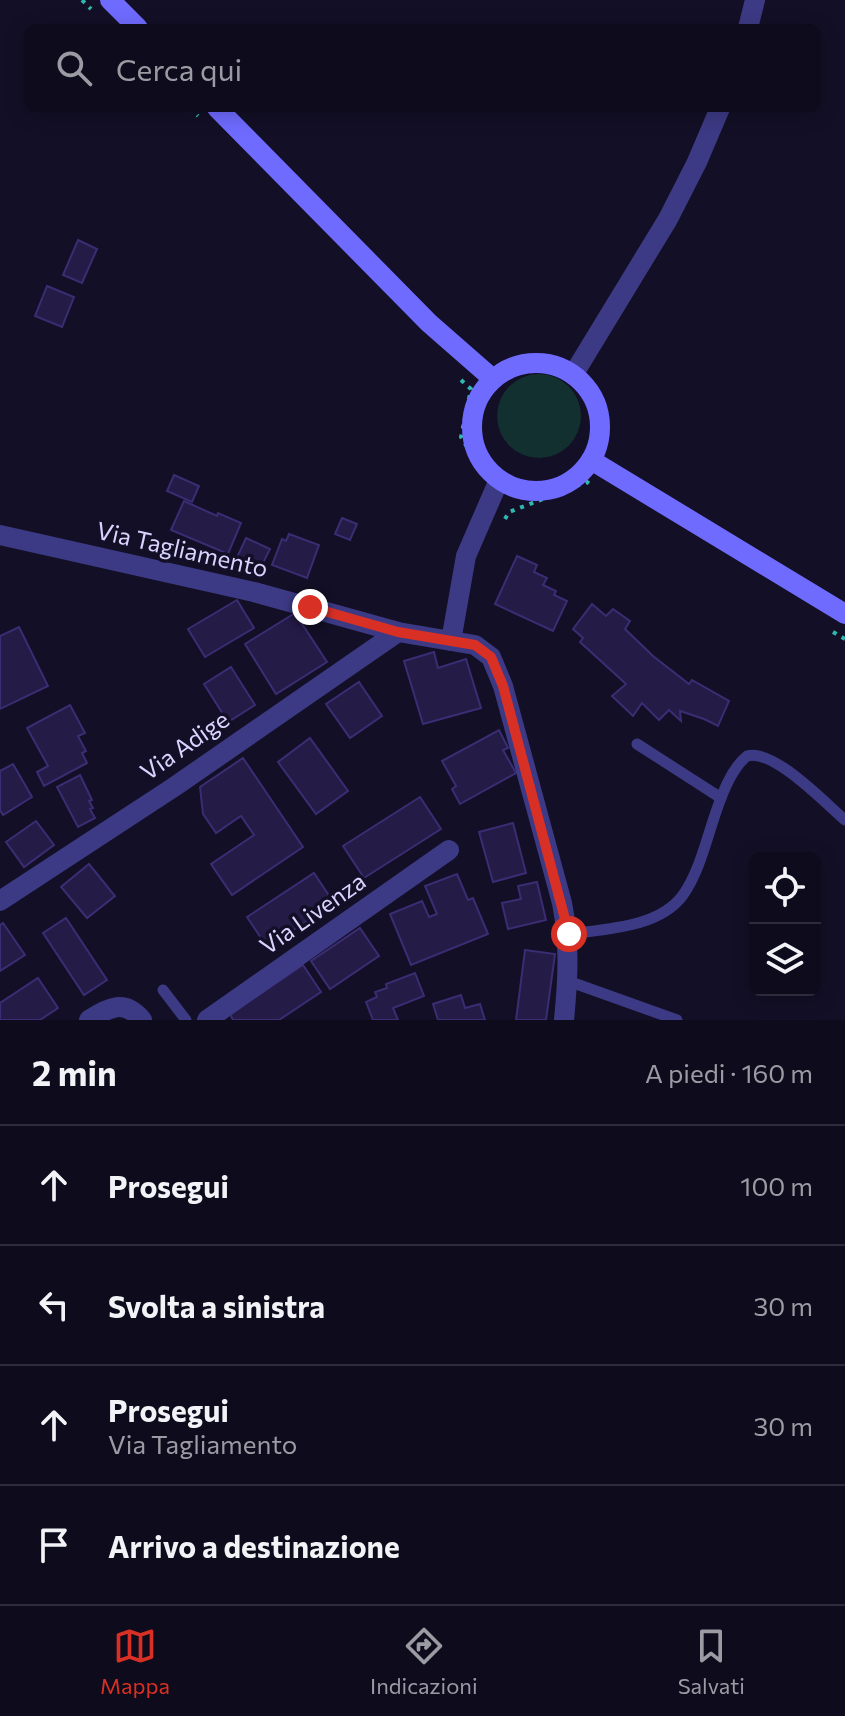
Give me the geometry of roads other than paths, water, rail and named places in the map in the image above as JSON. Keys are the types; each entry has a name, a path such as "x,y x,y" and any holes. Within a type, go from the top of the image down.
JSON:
{"main road":[{"path":"110,0 134,24"},
{"path":"209,113 429,323 493,379"},
{"path":"532,363 553,366 573,375 596,404 600,423 598,442 591,460 580,474 566,484 549,490 515,488 499,480 485,467 475,450 472,431 477,403 493,379 511,368 532,363"},
{"path":"591,460 845,614"}],"street":[{"path":"749,24 755,0"},
{"path":"573,375 668,219 718,112"},
{"path":"451,641 466,556 499,480"},
{"name":"Via Tagliamento","path":"0,535 254,592 398,632 483,648 494,661 569,934 564,1020"},
{"name":"Via Adige","path":"0,901 174,787 398,632"},
{"name":"Via Livenza","path":"207,1020 449,850"},
{"path":"89,1020 108,1008 123,1006 133,1010 142,1020"}],"lane":[{"path":"637,744 721,798"},
{"path":"569,934 637,922 675,904 692,879 721,798 740,762 747,756 757,754 778,764 845,820"},
{"path":"568,981 677,1020"},
{"path":"163,990 186,1020"}]}
